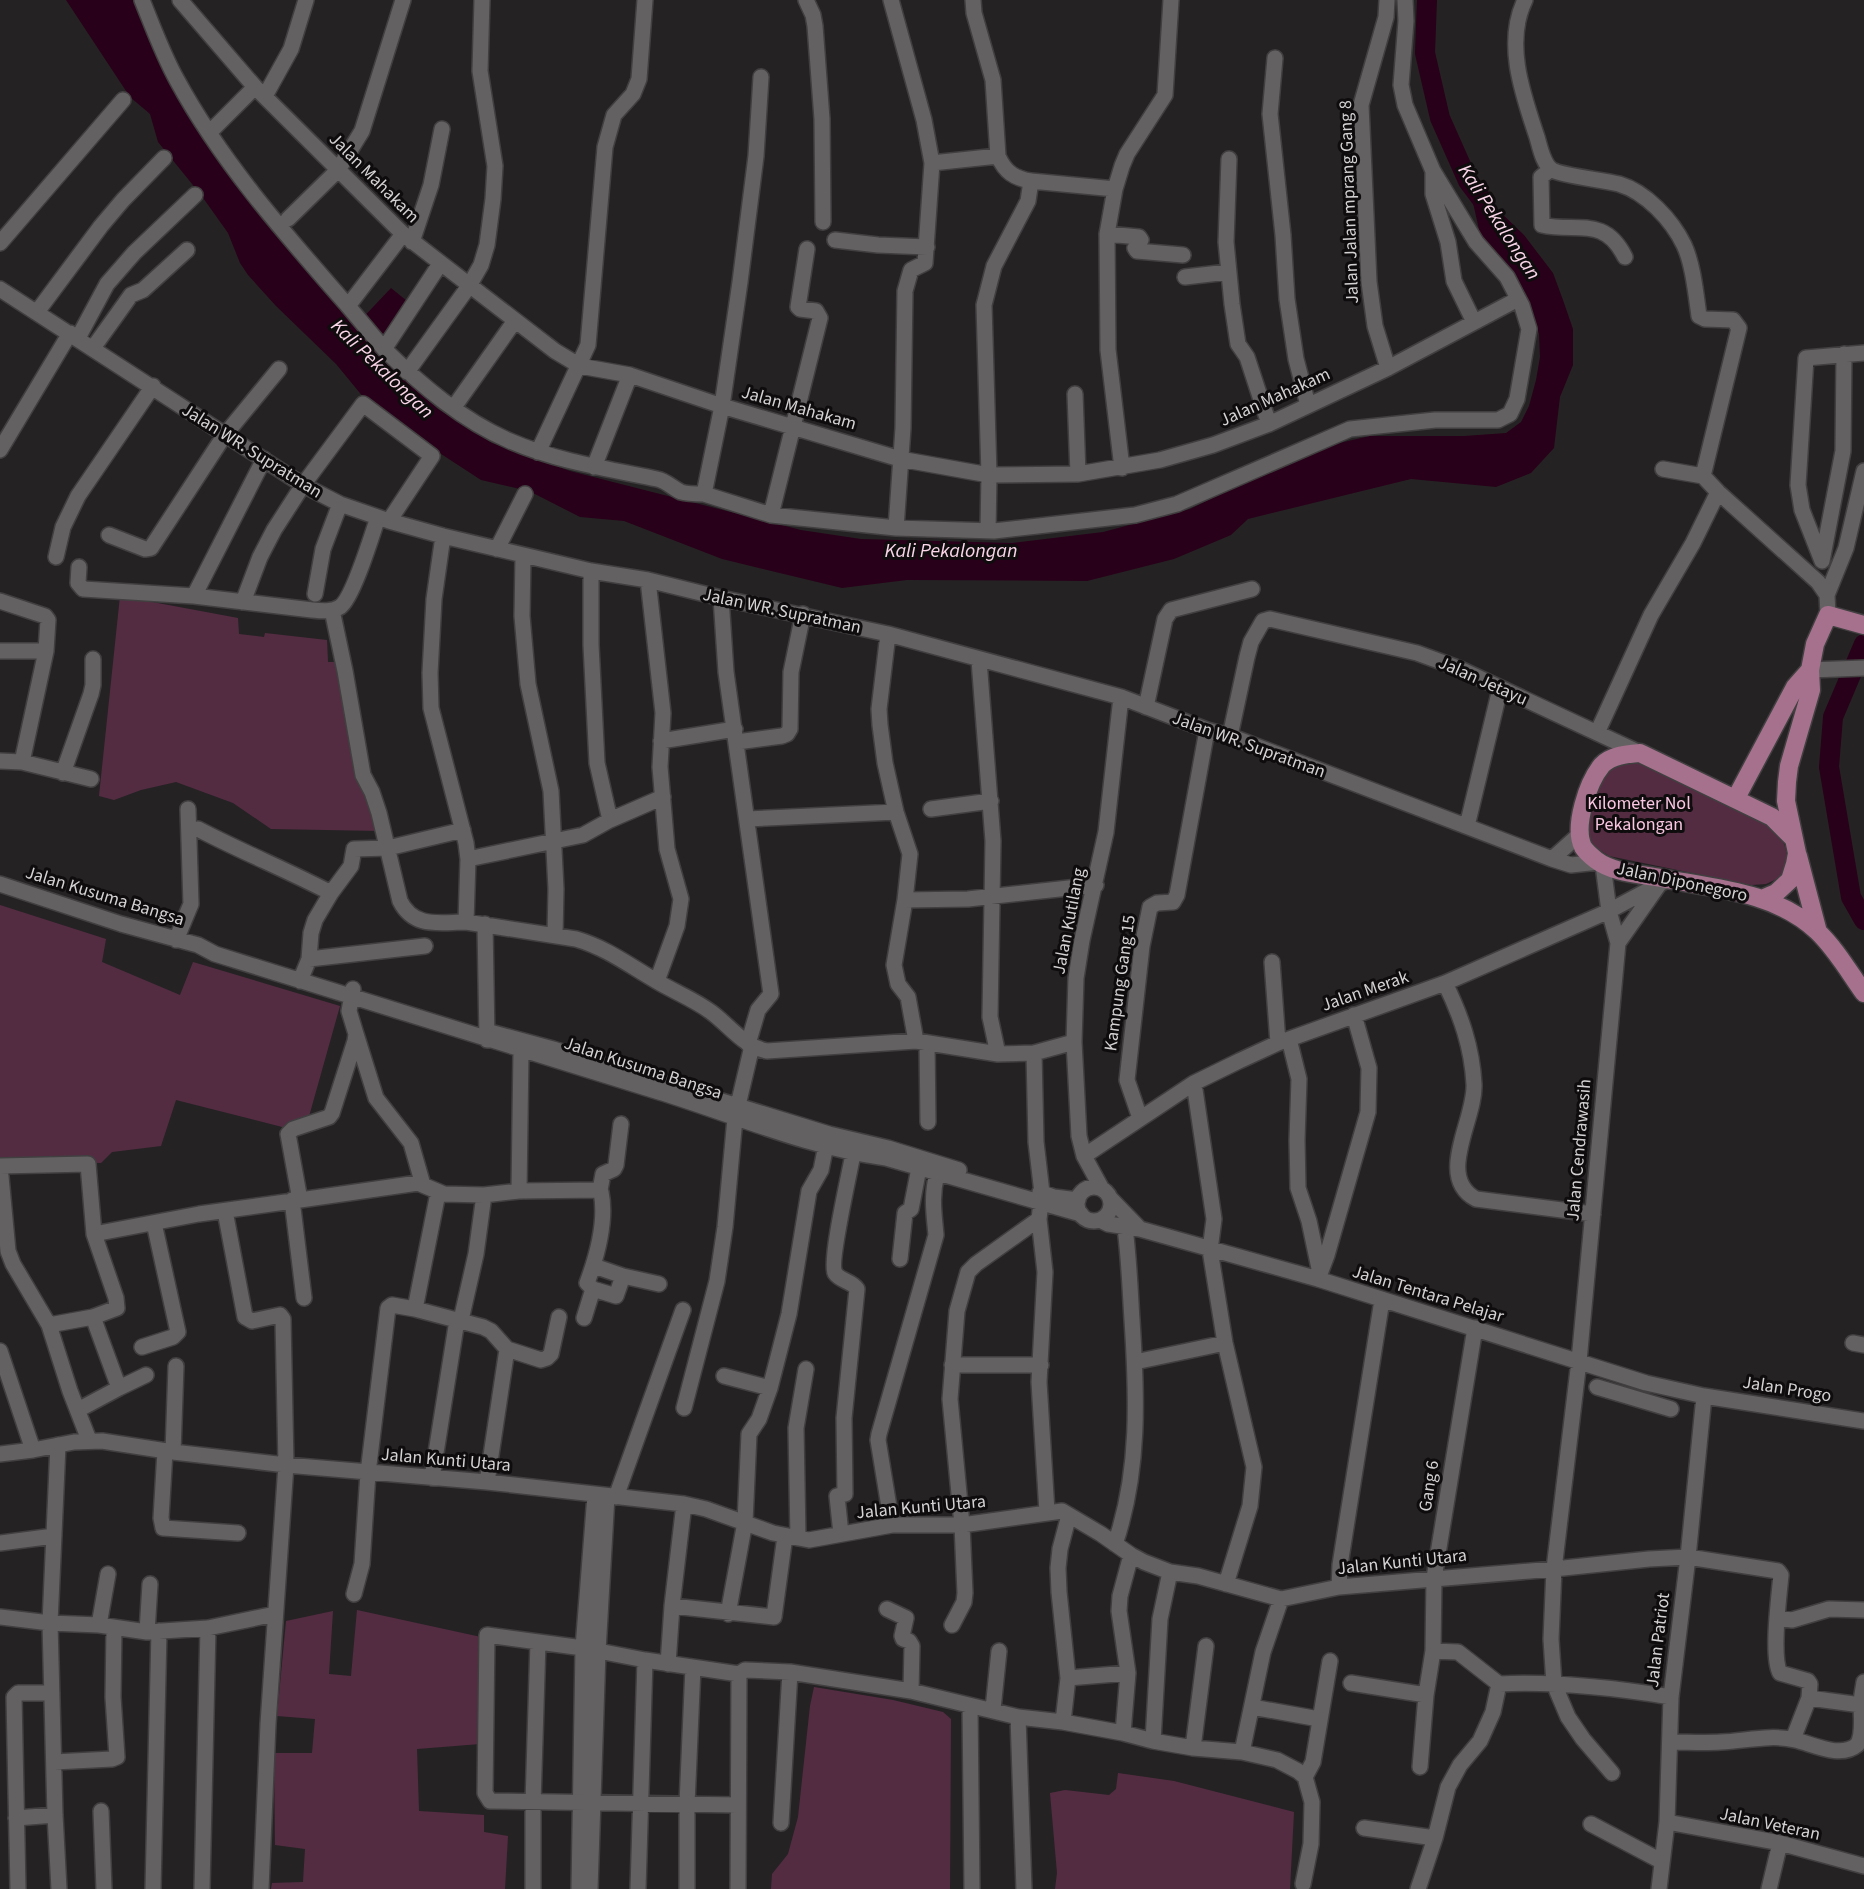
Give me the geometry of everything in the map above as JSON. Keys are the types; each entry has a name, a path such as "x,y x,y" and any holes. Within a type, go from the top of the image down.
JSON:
{"main road":[{"path":"1818,932 1795,846 1786,801 1787,782 1811,690 1810,670 1815,644 1834,618 1864,625"},
{"path":"1736,798 1795,687 1810,670"},
{"path":"1601,863 1583,847 1580,816 1585,800 1603,764 1617,757 1640,753"},
{"name":"Jalan Jetayu","path":"1640,753 1772,817 1795,846"},
{"name":"Jalan Diponegoro","path":"1762,899 1776,893 1790,880 1795,846"},
{"name":"Jalan Diponegoro","path":"1601,863 1664,881 1738,892 1762,899 1800,917 1818,932 1841,959 1864,993"}],"street":[{"path":"142,0 174,74 210,132 280,228 384,349 407,372 475,423 502,438 538,452 594,467 664,480 684,493 704,494 771,515 896,528 988,531 1135,515 1177,504 1350,429 1435,420 1489,421 1505,418 1510,414 1517,399 1529,329 1507,277 1476,242 1433,171 1405,105 1401,85 1406,21 1405,0"},
{"name":"Jalan Mahakam","path":"180,0 260,92 408,238 555,351 580,366 630,375 722,406 900,459 989,475 1078,474 1160,460 1213,445 1269,424 1388,368 1518,299"},
{"path":"210,132 260,92 291,49 306,0"},
{"path":"288,219 338,170 362,131 403,0"},
{"path":"407,372 469,286 481,265 487,245 495,166 480,71 482,0"},
{"path":"538,452 588,345 605,147 614,115 633,93 639,79 645,0"},
{"path":"806,0 815,26 822,119 823,222"},
{"path":"891,0 924,120 932,163 925,263 911,270 905,291 896,528"},
{"path":"973,0 974,13 993,80 998,156 1001,164 1012,177 1115,189"},
{"path":"1122,468 1108,350 1107,234 1115,189 1127,154 1164,96 1171,0"},
{"name":"Jalan Jalan mprang Gang 8","path":"1387,0 1386,17 1361,105 1369,282 1375,327 1388,368"},
{"path":"1525,0 1518,23 1517,64 1529,114 1542,153 1551,169 1622,185 1641,194 1654,204 1684,245 1699,316 1705,319 1733,320 1738,324 1739,328 1702,476"},
{"path":"1275,58 1270,114 1287,298 1296,359 1308,405"},
{"path":"704,494 722,406 756,156 761,77"},
{"path":"0,243 123,100"},
{"path":"348,306 408,238 431,185 442,129"},
{"path":"932,163 998,156"},
{"path":"37,312 101,226 164,158"},
{"path":"1228,159 1226,242 1238,344 1247,357 1269,424"},
{"path":"1551,169 1541,177 1542,225 1590,228 1614,241 1625,257"},
{"path":"1433,171 1433,194 1448,243 1454,281 1474,322"},
{"path":"988,531 989,475 984,305 994,267 1028,201 1031,181"},
{"path":"0,450 107,284 134,253 195,195"},
{"path":"1107,234 1139,237 1141,240 1135,248 1137,251 1183,255"},
{"path":"835,240 927,247"},
{"path":"771,515 820,318 816,311 798,307 807,249"},
{"path":"93,348 131,295 143,290 187,250"},
{"path":"384,349 440,264"},
{"path":"1185,278 1228,272"},
{"name":"Jalan WR. Supratman","path":"0,289 303,485 340,504 384,519 523,556 591,571 648,580 888,634 1121,697 1207,730 1230,736 1552,859 1571,865 1601,863"},
{"path":"453,407 514,321"},
{"path":"1818,582 1843,451 1844,354"},
{"path":"1822,561 1802,510 1797,485 1806,358 1864,354"},
{"path":"109,535 145,549 151,548 224,435 279,369"},
{"path":"594,467 630,375"},
{"path":"56,557 63,527 78,496 153,386"},
{"path":"1075,394 1078,474"},
{"path":"79,567 78,583 83,588 194,596 243,602 312,610 332,610 345,603 384,519 432,454 365,404 362,405 303,485 274,530 260,557 243,602"},
{"path":"194,596 264,459"},
{"path":"1663,469 1702,476 1818,582 1827,596 1834,618"},
{"path":"1827,596 1846,549 1864,471"},
{"path":"1597,733 1651,615 1693,543 1718,492"},
{"path":"497,549 525,494"},
{"path":"315,594 323,549 340,504"},
{"path":"444,536 434,599 430,701 436,734 463,830 468,859 466,922"},
{"path":"523,556 522,615 528,684 551,791 556,889 555,935"},
{"path":"591,571 591,645 597,763 610,820"},
{"path":"648,580 663,713 660,767 669,860 681,899 677,926 657,981"},
{"path":"1146,707 1165,619 1171,610 1252,589"},
{"path":"684,1408 717,1281 725,1227 736,1112 750,1045 758,1010 771,994 726,672 721,598"},
{"path":"0,601 47,617 48,622 46,651 22,762"},
{"path":"332,610 363,775 372,792 400,901 407,913 422,921 485,924 583,941 608,951 709,1011 750,1045 767,1052 922,1042 998,1054 1034,1053 1074,1042"},
{"path":"661,741 787,734 790,729 791,672 803,614"},
{"name":"Jalan Jetayu","path":"1230,736 1251,642 1263,621 1270,619 1417,653 1466,671 1640,753"},
{"path":"888,634 879,709 880,724 885,763 896,812 910,854 894,965 898,984 908,997 922,1042 928,1122"},
{"path":"0,651 46,651"},
{"path":"63,773 91,694 93,659"},
{"path":"979,660 993,841 990,1017 998,1054"},
{"path":"1810,670 1864,668"},
{"path":"1467,826 1500,689"},
{"name":"Jalan Kutilang","path":"1100,1192 1079,1136 1074,1042 1079,959 1106,832 1121,697"},
{"name":"Kampung Gang 15","path":"1140,1118 1127,1080 1142,946 1150,907 1157,903 1173,902 1178,895 1207,730"},
{"path":"0,761 22,762 91,779"},
{"path":"468,859 584,835 610,820 663,797"},
{"path":"931,809 991,801"},
{"path":"176,940 192,901 188,809"},
{"path":"747,819 896,812"},
{"path":"198,829 331,893"},
{"path":"300,977 309,959 311,933 315,920 351,866 354,849 388,848 463,830"},
{"path":"1552,859 1581,833"},
{"name":"Jalan Cendrawasih","path":"1601,863 1609,911 1618,943 1579,1361 1554,1569 1551,1639 1554,1684 1568,1717 1612,1773"},
{"path":"1618,943 1664,881"},
{"name":"Jalan Merak","path":"1086,1159 1140,1118 1194,1083 1283,1041 1445,983 1609,911 1664,881"},
{"name":"Jalan Kusuma Bangsa","path":"0,884 176,940 198,945 208,943 217,945 300,977 679,1093 853,1154 887,1153 937,1174 990,1184"},
{"path":"905,900 992,896 1096,885"},
{"path":"485,924 487,1035"},
{"path":"309,959 425,946"},
{"path":"1272,962 1283,1041 1299,1079 1298,1188 1309,1221 1319,1276"},
{"path":"1445,983 1468,1042 1474,1087 1458,1161 1458,1179 1463,1188 1467,1194 1476,1198 1593,1214"},
{"path":"352,993 349,1011 376,1098 411,1143 423,1185"},
{"path":"1319,1276 1368,1112 1369,1068 1354,1015"},
{"path":"304,1298 288,1134 291,1130 330,1116 356,1034"},
{"name":"Jalan Kusuma Bangsa","path":"487,1035 521,1051 551,1053"},
{"path":"519,1191 521,1051"},
{"path":"1034,1053 1036,1142 1046,1198 1039,1219 1045,1272 1039,1382 1047,1512"},
{"path":"1194,1083 1214,1218 1210,1250 1225,1343 1254,1467 1250,1506 1226,1584"},
{"name":"Jalan Kusuma Bangsa","path":"736,1112 837,1137 990,1184 1079,1207"},
{"path":"621,1124 616,1165 614,1169 603,1174 600,1190 603,1205 594,1266 587,1284 593,1289 616,1296 623,1276"},
{"path":"728,1614 745,1522 749,1434 759,1419 770,1388 789,1314 809,1191 821,1170 826,1145"},
{"path":"841,1534 837,1496 845,1494 844,1418 857,1289 836,1274 834,1268 853,1154"},
{"path":"49,1325 93,1317 115,1309 117,1304 94,1234 88,1164 0,1166 4,1252 49,1325 89,1440"},
{"path":"900,1259 905,1213 911,1209 919,1168"},
{"path":"892,1525 878,1440 936,1235 932,1212 932,1191 937,1174"},
{"path":"94,1234 225,1211 418,1183 438,1193 484,1196 519,1191 600,1190"},
{"path":"1079,1207 1080,1195 1100,1192 1111,1203 1108,1213 1100,1220"},
{"name":"Jalan Tentara Pelajar","path":"1100,1192 1133,1228"},
{"path":"415,1309 438,1193"},
{"path":"432,1478 459,1320 476,1254 484,1196"},
{"name":"Jalan Tentara Pelajar","path":"1079,1207 1089,1220 1100,1220 1133,1228 1210,1250 1319,1276 1382,1300 1646,1383 1704,1396"},
{"path":"225,1211 245,1317 252,1321 280,1315 283,1319 286,1465 275,1614 261,1889"},
{"path":"952,1625 964,1602 965,1593 962,1525 950,1399 957,1311 968,1272 1039,1219"},
{"path":"142,1347 173,1337 178,1332 154,1223"},
{"path":"1115,1544 1125,1516 1132,1476 1136,1423 1133,1228"},
{"path":"594,1266 623,1276 659,1284"},
{"path":"584,1318 593,1289"},
{"path":"1339,1587 1340,1564 1382,1300"},
{"path":"354,1594 362,1564 368,1473 388,1308 392,1305 459,1320 491,1331 507,1350 541,1360 547,1358 553,1349 559,1317"},
{"path":"579,1889 586,1802 590,1649 606,1496 683,1310"},
{"path":"93,1317 119,1388"},
{"name":"Gang 6","path":"1420,1767 1432,1651 1434,1578 1475,1328"},
{"path":"1135,1362 1225,1343"},
{"path":"487,1482 507,1350"},
{"path":"0,1351 33,1450"},
{"path":"952,1365 1041,1365"},
{"path":"176,1366 161,1518 163,1528 237,1533"},
{"path":"672,1606 728,1614 774,1617 792,1537 796,1428 806,1369"},
{"path":"78,1410 146,1375"},
{"path":"724,1376 770,1388"},
{"path":"1639,1401 1646,1383"},
{"path":"1598,1388 1671,1409"},
{"name":"Jalan Progo","path":"1704,1396 1864,1421"},
{"name":"Jalan Patriot","path":"1659,1889 1667,1822 1671,1697 1704,1396"},
{"name":"Jalan Kunti Utara","path":"0,1454 89,1440 169,1452 286,1465 487,1482 684,1504 792,1537 815,1539 892,1525 962,1525 1062,1511 1131,1555 1170,1572 1198,1576 1281,1599 1339,1587 1688,1557 1778,1571 1781,1575 1778,1618"},
{"path":"58,1445 50,1623 59,1889"},
{"path":"668,1664 684,1504"},
{"path":"1063,1722 1068,1678 1058,1568 1060,1549 1069,1515"},
{"path":"0,1544 54,1536"},
{"path":"1123,1733 1128,1673 1119,1611 1120,1596 1131,1555"},
{"path":"1153,1741 1160,1619 1170,1572"},
{"path":"54,1762 112,1760 117,1757 106,1627 108,1574"},
{"path":"150,1584 153,1632 153,1889"},
{"path":"1242,1752 1263,1652 1281,1599"},
{"path":"887,1609 906,1618 902,1636 904,1641 909,1641 912,1646 911,1691"},
{"path":"1793,1739 1809,1698 1810,1684 1808,1681 1782,1675 1778,1669 1778,1618 1792,1620 1829,1609 1864,1610"},
{"path":"0,1617 153,1632 208,1628 275,1614"},
{"path":"202,1889 208,1628"},
{"path":"738,1805 494,1802 485,1796 487,1635 590,1649 668,1664 739,1674 745,1670 790,1672 911,1691 970,1706 993,1709 1018,1717 1063,1722 1153,1741 1193,1748 1242,1752 1277,1760 1305,1777 1312,1802 1311,1844 1304,1884"},
{"path":"533,1889 538,1642"},
{"path":"1193,1748 1206,1646"},
{"path":"993,1709 999,1651"},
{"path":"1432,1651 1458,1652 1499,1684 1554,1684 1671,1697"},
{"path":"638,1889 645,1660"},
{"path":"1305,1777 1313,1762 1330,1661"},
{"path":"687,1889 687,1804 693,1667"},
{"path":"781,1823 790,1672"},
{"path":"1068,1678 1128,1673"},
{"path":"738,1889 739,1674"},
{"path":"1671,1742 1722,1742 1757,1737 1793,1739 1822,1748 1839,1750 1858,1744 1864,1736 1861,1705 1864,1682"},
{"path":"1351,1683 1426,1695"},
{"path":"1418,1889 1436,1838 1448,1787 1460,1765 1480,1741 1493,1712 1499,1684"},
{"path":"18,1889 15,1695 18,1693 52,1693"},
{"path":"1809,1698 1861,1705"},
{"path":"970,1706 972,1889"},
{"path":"1252,1707 1319,1719"},
{"path":"1018,1717 1024,1889"},
{"path":"586,1802 590,1889"},
{"path":"101,1810 104,1889"},
{"path":"16,1818 55,1815"},
{"name":"Jalan Veteran","path":"1667,1822 1780,1843 1864,1866"},
{"path":"1591,1824 1661,1861"},
{"path":"1364,1828 1436,1838"},
{"path":"1769,1889 1780,1843"}],"green space":[{"path":"120,596 238,618 239,634 264,637 265,633 327,640 328,662 341,662 382,831 271,829 233,803 176,782 141,790 114,800 99,796"},
{"name":"Kilometer Nol Pekalongan","path":"1625,760 1642,763 1769,822 1785,847 1786,860 1783,876 1766,884 1751,885 1609,856 1596,848 1588,836 1586,827 1589,806 1603,777"},
{"path":"0,905 106,939 102,962 180,995 193,962 340,1006 308,1120 290,1129 176,1100 161,1146 112,1152 101,1163 0,1161"},
{"path":"357,1610 481,1637 480,1744 417,1749 419,1811 484,1815 484,1832 508,1836 505,1889 271,1889 272,1883 303,1882 305,1849 275,1845 274,1753 312,1753 315,1719 277,1716 286,1621 333,1611 329,1674 351,1676"},
{"path":"814,1687 893,1700 943,1712 951,1719 950,1889 771,1889 772,1874 788,1854 798,1817"},
{"path":"1118,1773 1174,1781 1294,1812 1290,1889 1055,1889 1057,1873 1050,1793 1065,1790 1109,1795 1116,1789"}],"water":[{"path":"66,0 137,0 184,105 356,325 391,288 412,305 379,357 438,409 492,443 570,471 801,530 861,539 1012,543 1103,532 1190,509 1313,449 1370,436 1464,436 1506,433 1521,422 1529,406 1540,357 1539,334 1531,307 1520,285 1483,247 1468,181 1524,235 1553,273 1573,329 1573,365 1560,397 1554,448 1531,473 1496,487 1411,479 1248,519 1231,535 1174,559 1087,581 907,580 842,588 722,559 624,521 580,517 529,491 481,480 415,437 364,398 336,364 276,306 248,275 240,263 228,233 158,142 150,114 130,97"}],"waterway":[{"name":"Kali Pekalongan","path":"1427,0 1425,53 1440,118 1468,181 1483,201"},
{"name":"Kali Pekalongan","path":"1864,644 1833,717 1829,767 1851,897 1864,920"}]}
